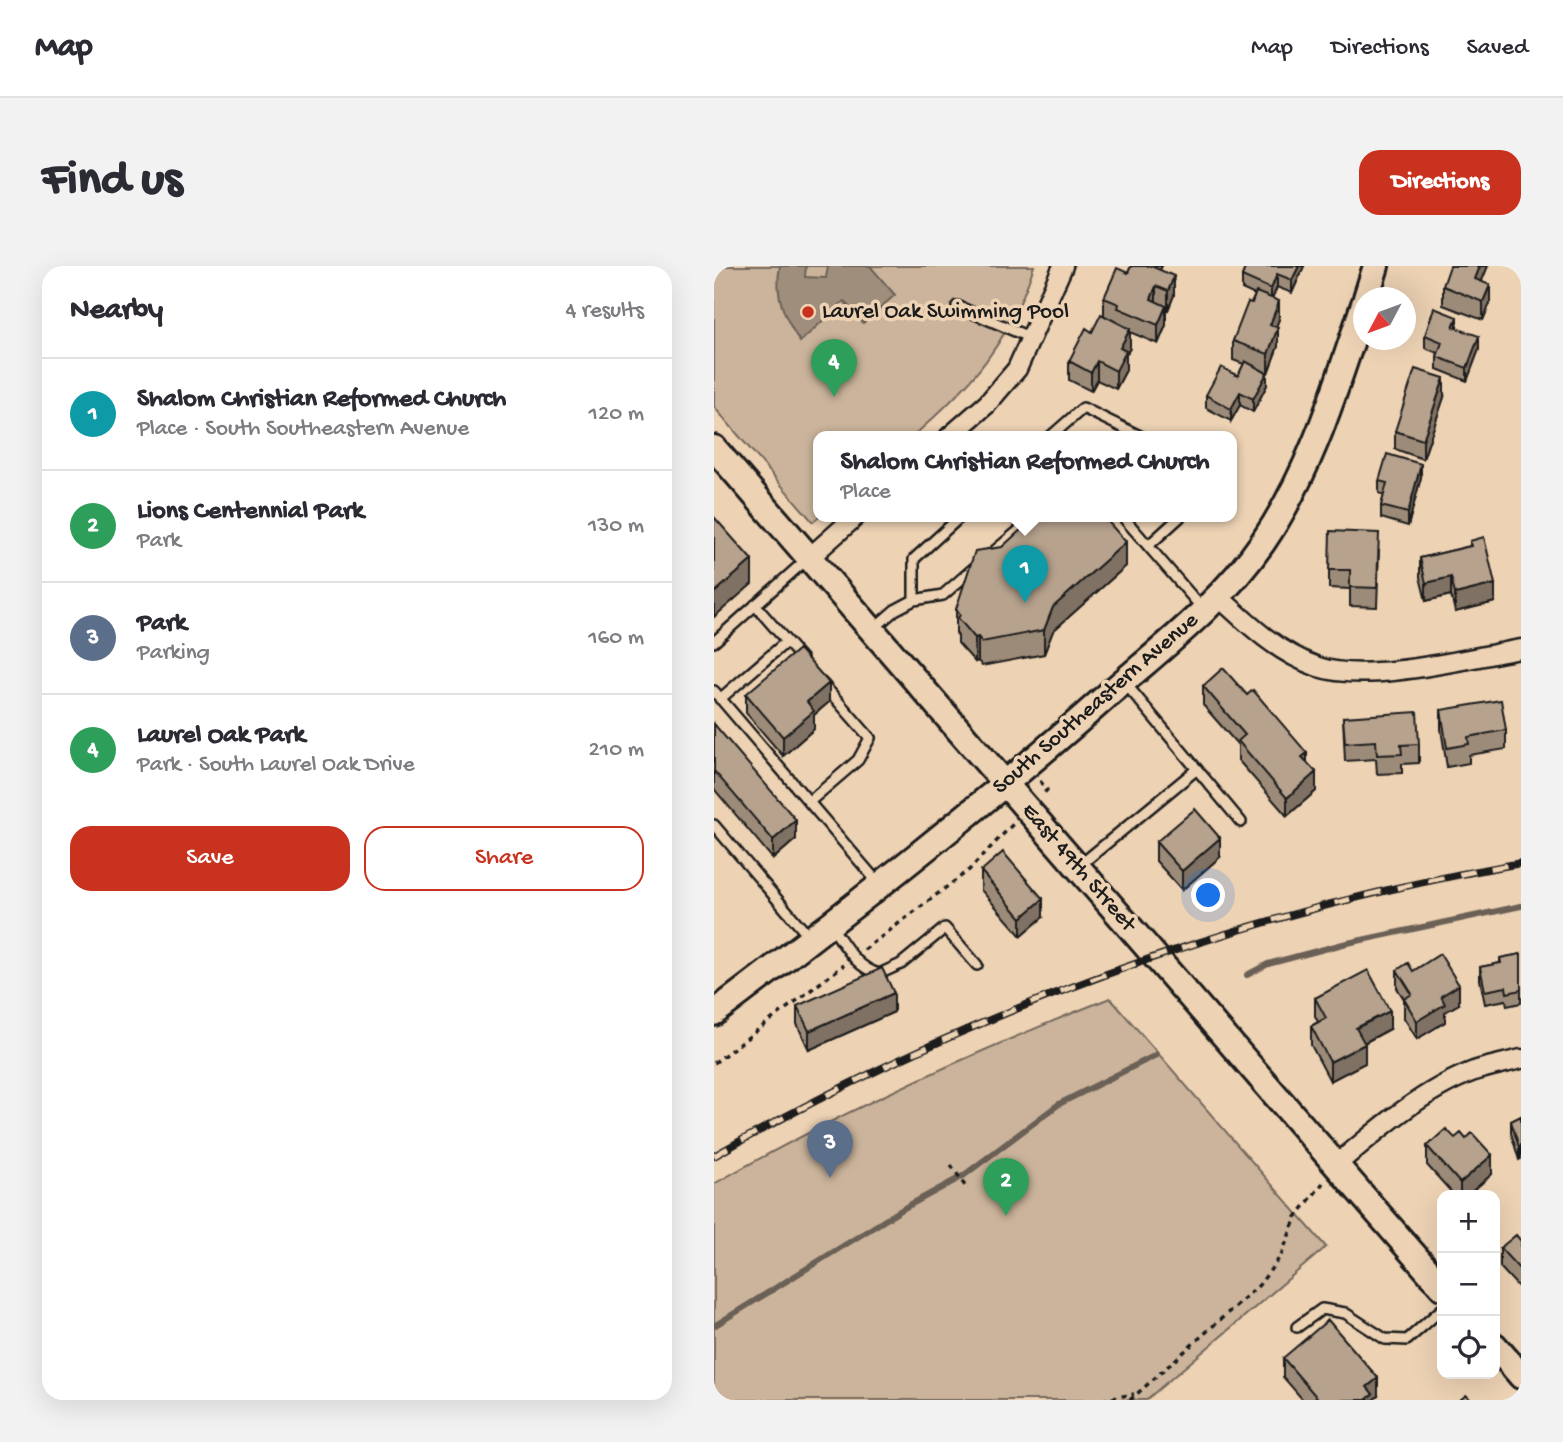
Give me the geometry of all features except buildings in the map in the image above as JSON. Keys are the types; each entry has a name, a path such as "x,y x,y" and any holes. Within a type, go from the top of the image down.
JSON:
{"street":[{"path":"956,431 987,404 1010,377 1032,339 1063,266"},
{"path":"1369,287 1376,266"},
{"name":"South Southeastern Avenue","path":"714,1013 881,886 1028,766 1211,603 1261,544 1307,464 1353,333"},
{"name":"East 49th Street","path":"714,448 1437,1281"},
{"path":"809,558 850,522"},
{"path":"1211,603 1290,654 1335,671 1369,672 1521,649"},
{"path":"1336,1165 1402,1112 1446,1086 1473,1072 1521,1059"},
{"path":"1500,1352 1521,1376"}],"lane":[{"path":"957,306 1032,339"},
{"path":"1058,431 1083,408 1130,431"},
{"path":"914,600 914,559 955,522"},
{"path":"872,630 895,610 914,600 943,595 1029,522"},
{"path":"1127,522 1148,547 1211,603"},
{"path":"1148,547 1175,522"},
{"path":"714,642 809,558"},
{"path":"755,605 870,738 858,760 809,802"},
{"path":"786,642 717,695 881,886"},
{"path":"1124,681 1241,822"},
{"path":"1077,867 1197,769"},
{"path":"714,825 821,932 866,970 879,974 901,964 945,928 977,965"},
{"path":"1297,1327 1322,1309 1345,1313 1385,1339 1406,1339 1437,1313"}],"path":[{"path":"714,1063 969,870 1047,790 1028,766"},
{"path":"951,1165 967,1189"},
{"path":"1130,1400 1259,1285 1281,1256 1303,1206 1336,1165"},
{"path":"1102,1400 1134,1394"}],"shaded area":[{"path":"714,266 1034,266 1013,318 986,361 953,399 919,431 813,431 813,522 714,407"},
{"name":"Laurel Oak Swimming Pool","path":"780,266 806,266 805,277 826,278 828,266 870,266 895,295 863,323 844,301 800,342 789,324 779,296"},
{"path":"1110,998 1326,1247 1146,1400 714,1400 714,1184 859,1107"}],"waterway":[{"path":"1247,975 1268,964 1343,944 1521,906"},
{"path":"714,1326 906,1207 963,1176 1059,1104 1156,1055"}],"railway":[{"path":"714,1156 905,1057 1004,1014 1105,975 1312,909 1521,863"}],"place":[{"name":"Laurel Oak Swimming Pool","path":"808,312"},
{"name":"Laurel Oak Park","path":"834,397"},
{"name":"Shalom Christian Reformed Church","path":"1025,603"},
{"name":"Park","path":"830,1178"},
{"name":"Lions Centennial Park","path":"1006,1216"}]}
